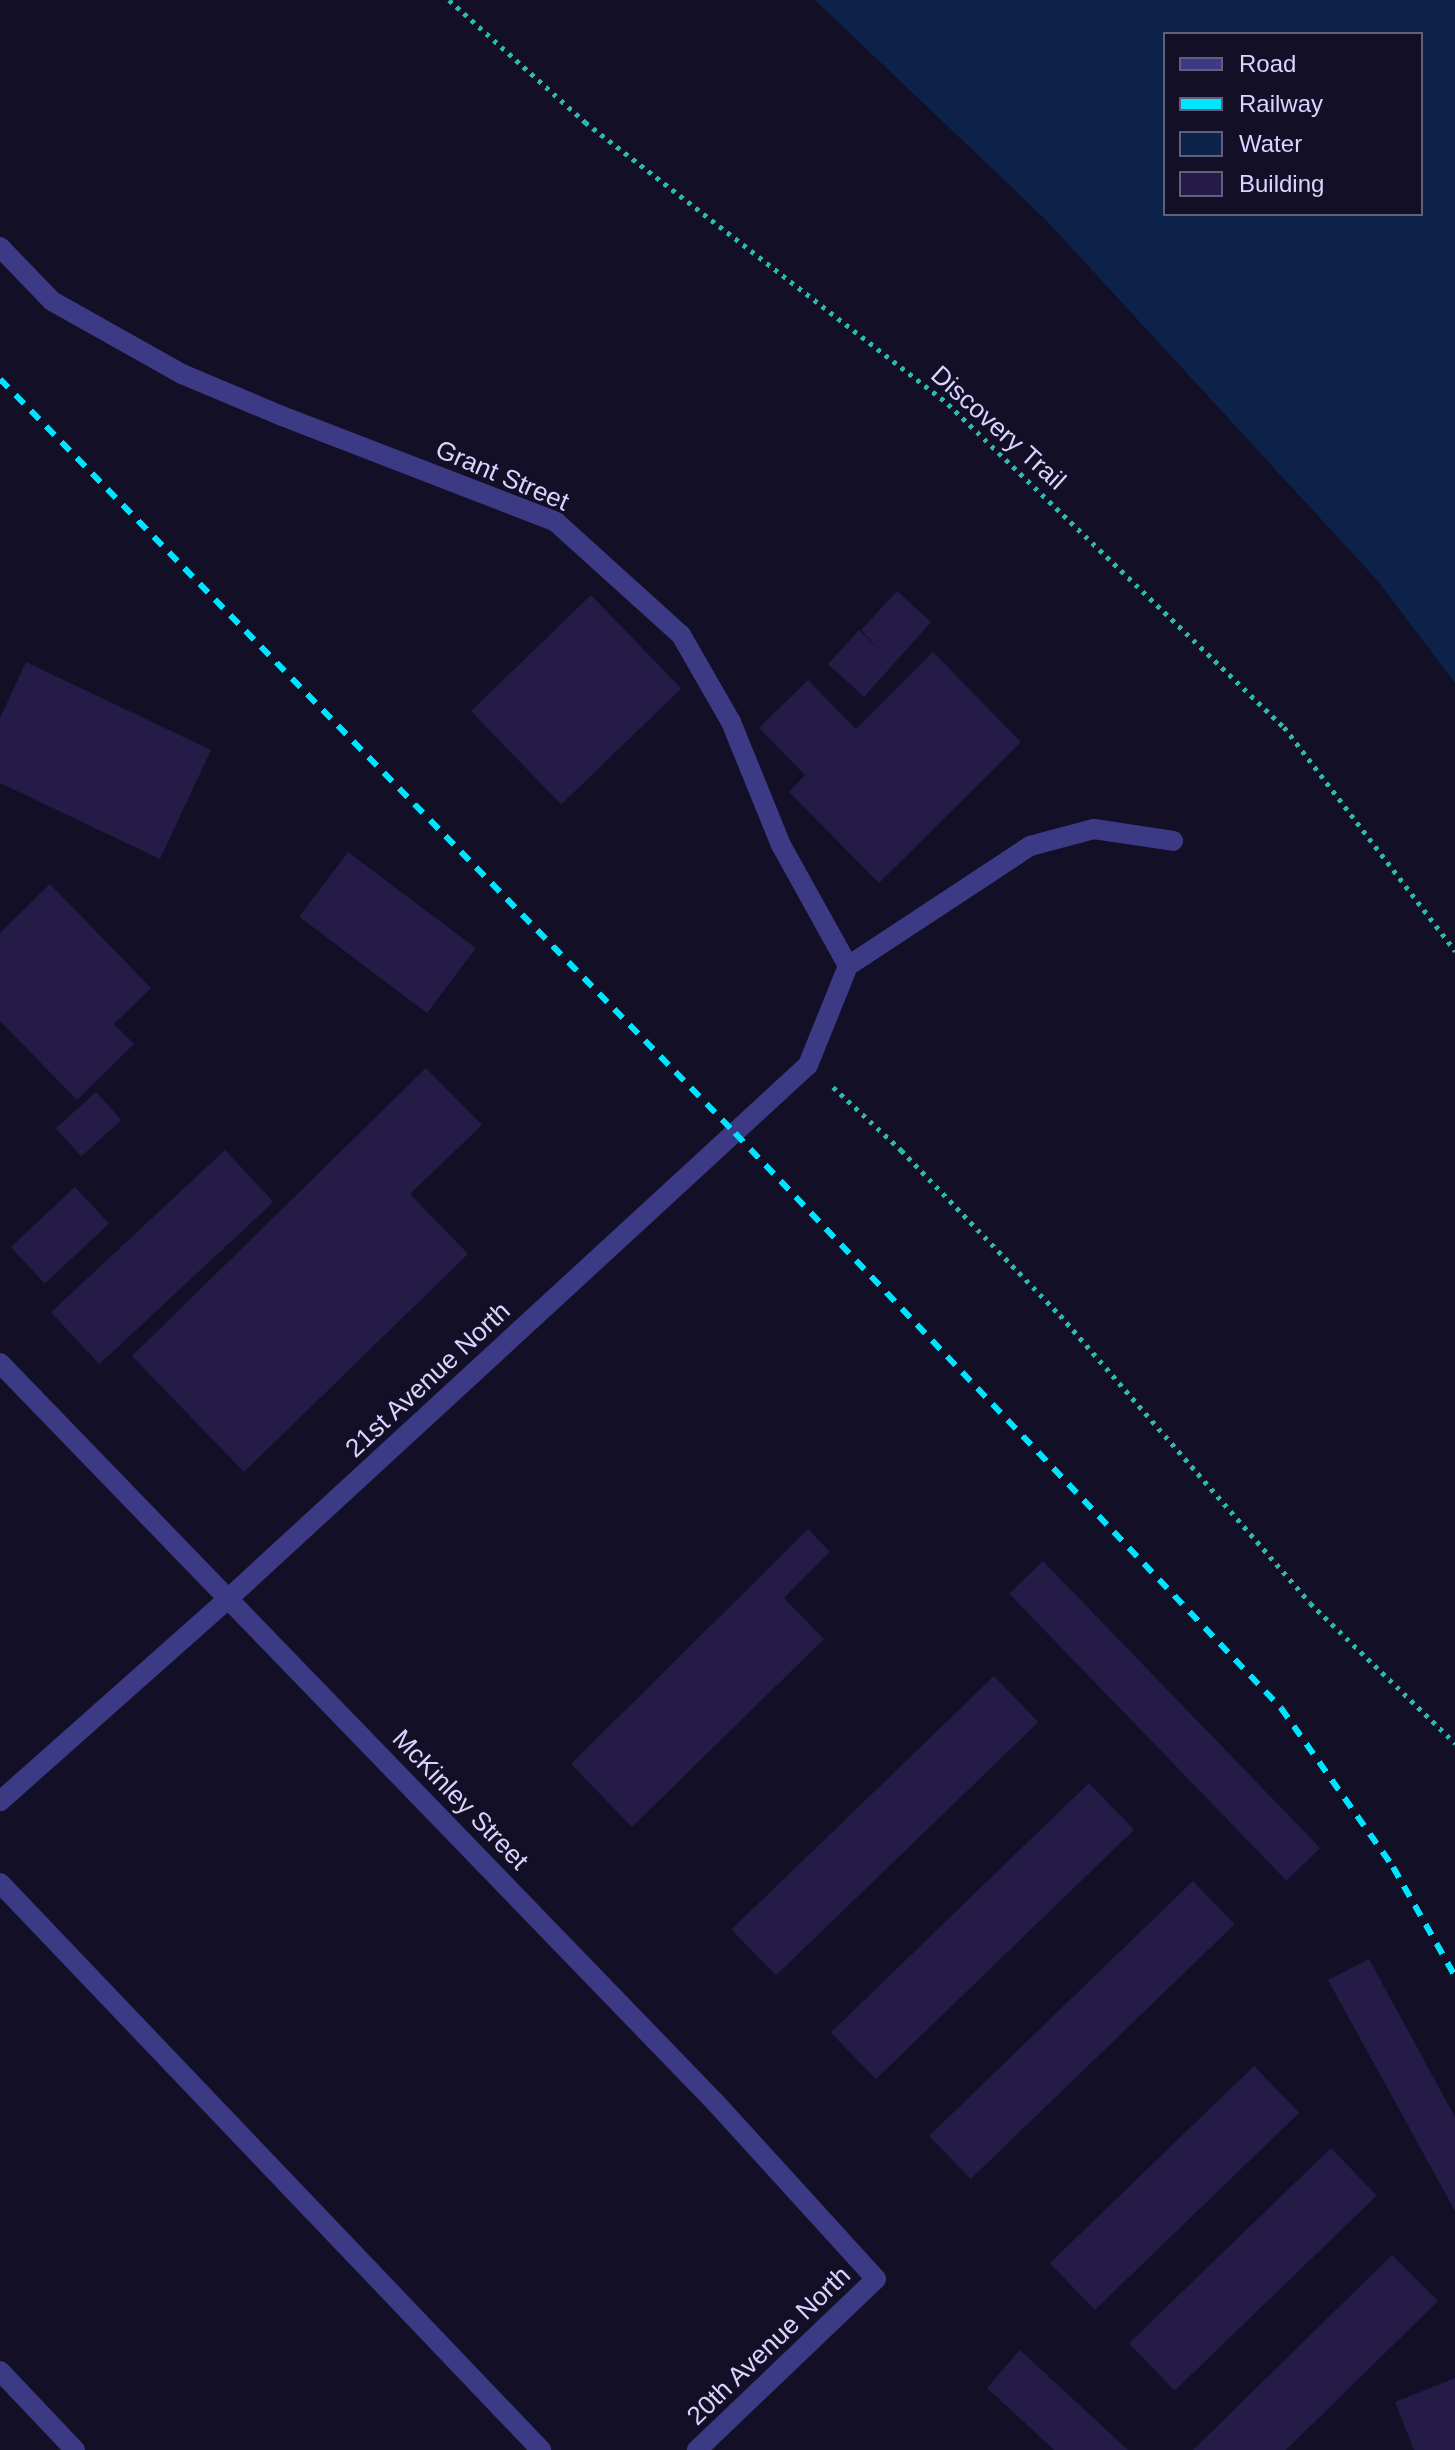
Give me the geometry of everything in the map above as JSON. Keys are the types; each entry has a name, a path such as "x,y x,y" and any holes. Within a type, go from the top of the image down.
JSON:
{"street":[{"name":"Grant Street","path":"0,247 52,301 182,374 556,522 681,635 731,722 781,845 848,966"},
{"path":"848,966 1030,846 1094,829 1173,841"},
{"name":"21st Avenue North","path":"0,1801 229,1598 808,1065 848,966"},
{"name":"McKinley Street","path":"0,1363 704,2091 876,2279"},
{"path":"0,1883 541,2450"},
{"name":"20th Avenue North","path":"697,2450 876,2279"},
{"path":"0,2371 75,2450"}],"path":[{"name":"Discovery Trail","path":"449,0 585,122 948,404 1284,727 1455,951"},
{"path":"808,1065 901,1150 1060,1315 1310,1603 1455,1743"}],"water":[{"path":"815,0 1455,0 1455,683 1377,580 1046,220"}],"building":[{"path":"897,591 931,622 864,697 828,664 859,630 879,649 861,630"},
{"path":"591,595 681,689 561,805 471,711"},
{"path":"933,652 1021,742 879,883 789,792 805,775 759,728 808,680 856,729"},
{"path":"26,662 211,750 160,859 0,783 0,718"},
{"path":"348,852 476,948 427,1013 299,917"},
{"path":"50,884 151,988 114,1024 134,1044 77,1100 0,1021 0,933"},
{"path":"426,1068 482,1125 410,1194 468,1254 244,1472 132,1356"},
{"path":"96,1092 121,1120 81,1156 56,1128"},
{"path":"225,1150 273,1202 99,1364 51,1312"},
{"path":"75,1187 109,1224 45,1284 11,1247"},
{"path":"808,1529 830,1552 784,1598 824,1639 632,1827 571,1764"},
{"path":"1043,1561 1320,1848 1286,1881 1009,1594"},
{"path":"994,1676 1038,1722 776,1976 731,1930"},
{"path":"1089,1783 1134,1830 876,2079 831,2032"},
{"path":"1193,1881 1235,1924 971,2179 929,2136"},
{"path":"1369,1959 1455,2117 1455,2211 1328,1980"},
{"path":"1254,2066 1299,2113 1095,2310 1050,2263"},
{"path":"1331,2148 1377,2195 1175,2391 1129,2343"},
{"path":"1392,2255 1438,2301 1286,2450 1193,2450"},
{"path":"1020,2350 1128,2450 1054,2450 987,2388"},
{"path":"1455,2378 1455,2450 1414,2450 1395,2402"}],"railway":[{"path":"0,379 735,1133 1281,1708 1393,1867 1455,1976"}]}
